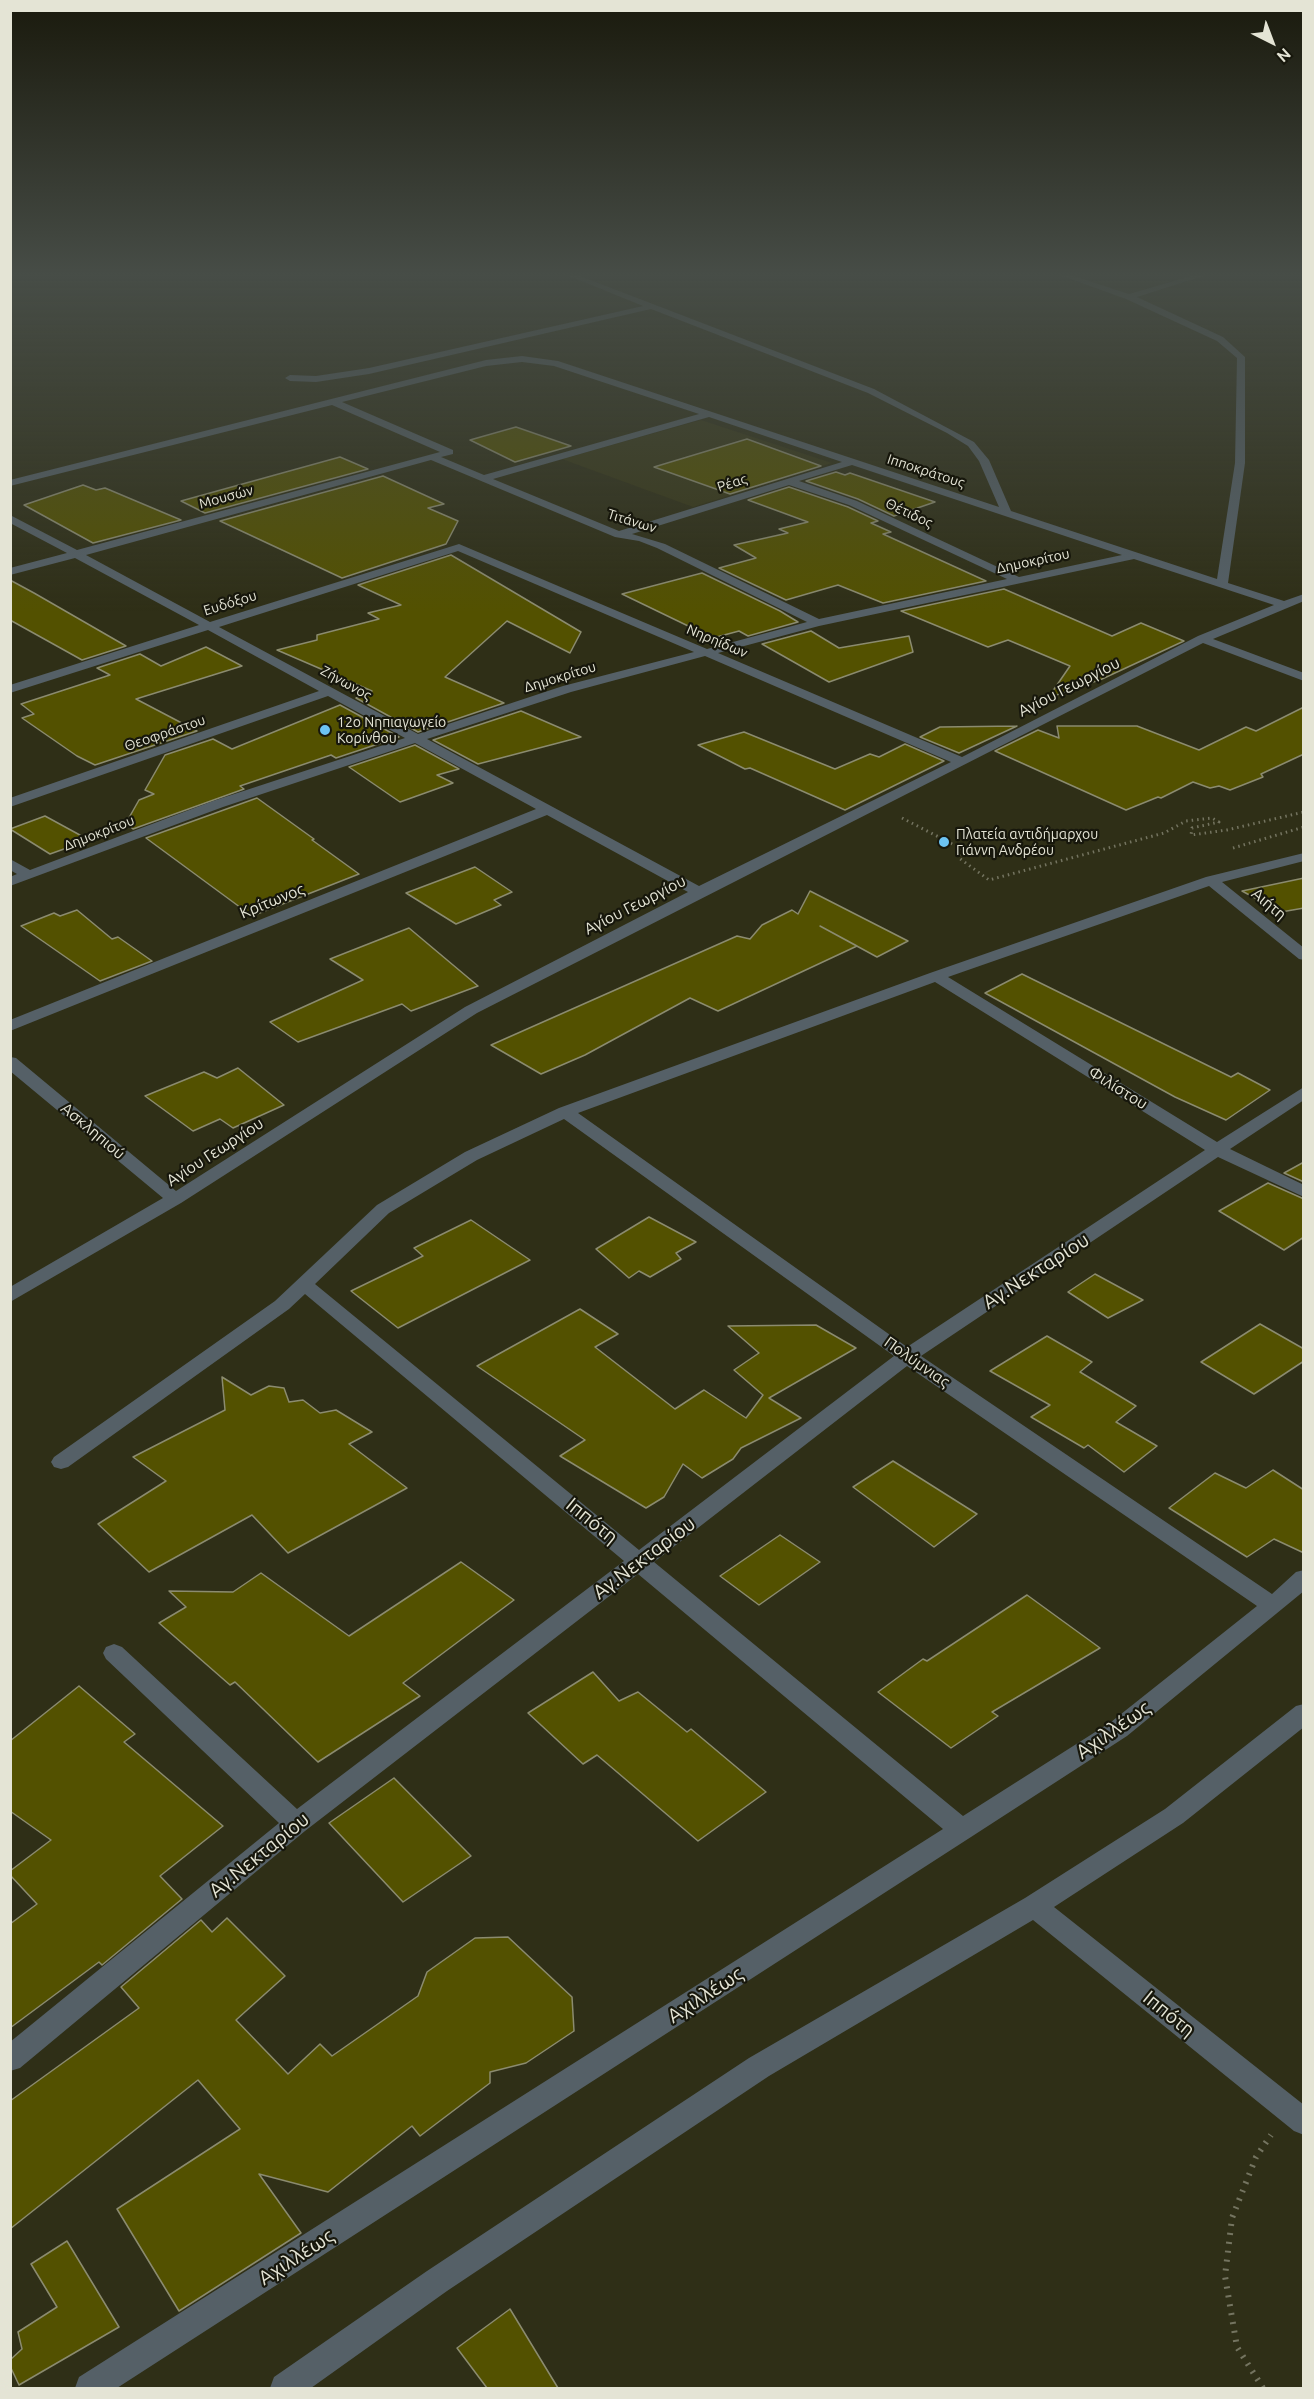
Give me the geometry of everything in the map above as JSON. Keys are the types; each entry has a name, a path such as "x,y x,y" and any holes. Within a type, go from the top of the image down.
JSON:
{"street":[{"name":"Ιπποκράτους","path":"10,483 388,388"},
{"name":"Ιπποκράτους","path":"631,388 1284,605"},
{"path":"863,388 950,431 971,444 984,460 1006,512"},
{"path":"1222,584 1240,463 1241,388"},
{"name":"Μουσών","path":"10,572 449,452 333,402"},
{"path":"484,478 710,414"},
{"name":"Τιτάνων","path":"432,457 619,535 641,538 661,546 818,623"},
{"name":"Ρέας","path":"619,535 854,461"},
{"name":"Θέτιδος","path":"788,481 853,503 1015,579"},
{"name":"Ζήνωνος","path":"10,518 699,892"},
{"name":"Ευδόξου","path":"10,689 459,547"},
{"name":"Νηρηίδων","path":"459,547 962,762"},
{"name":"Δημοκρίτου","path":"10,882 218,804 567,689 818,623 1015,579 1134,556"},
{"name":"Αγίου Γεωργίου","path":"10,1296 175,1199 471,1010 699,892 962,762 1202,639 1304,597"},
{"path":"1202,639 1304,677"},
{"name":"Θεοφράστου","path":"10,803 330,692"},
{"name":"Κρίτωνος","path":"10,1026 547,810"},
{"path":"61,1462 282,1305 383,1209 471,1156 565,1112 936,976 1211,880 1304,857"},
{"path":"10,863 28,875"},
{"name":"Αιήτη","path":"1211,880 1304,956"},
{"name":"Φιλίστου","path":"936,976 1219,1150 1304,1192"},
{"name":"Ασκληπιού","path":"10,1062 175,1199"},
{"name":"Αγ.Νεκταρίου","path":"10,2059 296,1824 907,1356 1304,1092"},
{"name":"Πολύμνιας","path":"565,1112 907,1356 1273,1606"},
{"name":"Ιππότη","path":"304,1284 962,1830"},
{"name":"Αχιλλέως","path":"90,2388 1119,1728 1273,1606 1304,1578"},
{"path":"114,1653 296,1824"},
{"path":"285,2388 437,2281 759,2067 1034,1906 1174,1816 1304,1713"},
{"name":"Ιππότη","path":"1034,1906 1296,2116"}],"path":[{"path":"876,805 960,848 959,858 989,880 1108,846 1164,833 1186,821 1212,818 1219,822 1192,828 1191,835 1227,830 1304,812"},
{"path":"1263,2388 1237,2347 1225,2276 1232,2218 1256,2157 1296,2116"}],"shaded area":[{"path":"701,420 832,463 693,507 562,459"}],"building":[{"path":"516,427 571,446 515,462 470,440"},
{"path":"747,439 821,466 730,494 654,467"},
{"path":"340,457 368,469 205,513 181,501"},
{"path":"836,472 845,475 850,473 935,502 894,516 858,499 806,481"},
{"path":"383,476 444,504 428,508 458,521 446,544 342,578 220,521"},
{"path":"83,485 96,490 105,488 181,520 93,543 24,505"},
{"path":"789,487 848,507 878,521 871,523 891,532 883,534 986,581 883,603 838,585 786,600 719,568 756,558 734,545 788,533 779,529 808,522 748,500"},
{"path":"451,555 581,632 570,653 507,621 445,677 504,703 418,732 356,698 372,691 277,650 317,640 317,635 379,619 368,613 401,605 358,585"},
{"path":"702,573 798,622 748,636 739,631 713,638 622,594"},
{"path":"10,580 126,646 82,660 10,620"},
{"path":"1004,589 1112,636 1141,623 1184,641 1102,679 1048,698 1070,666 1008,640 988,647 901,611"},
{"path":"811,631 839,648 909,636 913,652 829,682 762,644"},
{"path":"206,647 242,666 136,699 197,731 95,765 77,756 22,718 34,714 21,704 110,675 97,668 140,654 161,666"},
{"path":"340,705 399,737 336,758 331,755 240,786 244,789 133,829 126,823 139,800 154,794 145,790 165,755 213,739 232,749"},
{"path":"1304,707 1304,754 1261,774 1263,777 1230,790 1219,786 1210,788 1193,782 1161,798 1158,797 1126,810 995,751 1038,730 1059,738 1057,726 1137,726 1199,750 1246,727 1256,731"},
{"path":"521,711 581,737 478,764 433,740"},
{"path":"1017,726 959,753 920,737 940,727"},
{"path":"744,732 835,769 870,754 879,757 905,744 944,761 845,810 750,768 745,769 698,745"},
{"path":"415,745 459,769 437,775 453,783 400,802 349,767"},
{"path":"257,798 359,874 252,916 146,838"},
{"path":"45,816 89,840 50,854 10,829"},
{"path":"475,867 512,892 494,900 501,905 456,924 406,893"},
{"path":"1304,878 1304,908 1281,912 1242,891"},
{"path":"810,891 908,941 877,957 857,946 718,1011 690,998 585,1055 541,1074 491,1045 737,936 750,939 762,925 792,910 798,914"},
{"path":"77,910 112,939 118,937 152,961 100,981 21,926 54,913 60,916"},
{"path":"409,928 478,986 411,1011 402,1004 298,1042 270,1022 363,980 330,959"},
{"path":"1022,974 1231,1077 1238,1073 1270,1090 1226,1120 1175,1097 985,993"},
{"path":"238,1068 284,1105 233,1128 220,1119 193,1131 145,1096 204,1072 217,1078"},
{"path":"1304,1162 1304,1182 1284,1173"},
{"path":"1268,1183 1304,1199 1304,1237 1284,1250 1219,1211"},
{"path":"649,1217 696,1242 676,1253 681,1259 650,1277 639,1271 629,1278 596,1249"},
{"path":"471,1220 530,1260 398,1328 351,1291 423,1256 414,1248"},
{"path":"1095,1274 1143,1300 1108,1318 1068,1292"},
{"path":"580,1309 618,1334 595,1347 675,1409 704,1390 746,1418 763,1395 734,1370 759,1353 728,1326 816,1325 856,1348 769,1398 801,1418 741,1448 733,1459 702,1478 683,1464 664,1497 646,1508 560,1456 585,1440 477,1366"},
{"path":"1260,1324 1304,1349 1304,1361 1254,1394 1201,1362"},
{"path":"1047,1336 1092,1362 1080,1372 1136,1406 1116,1422 1157,1446 1124,1472 1088,1445 1084,1448 1031,1417 1050,1405 990,1371"},
{"path":"222,1377 251,1395 269,1386 284,1388 289,1402 303,1400 320,1413 336,1410 372,1432 349,1444 407,1488 288,1553 252,1515 149,1572 98,1524 166,1481 133,1457 225,1410"},
{"path":"893,1461 977,1514 934,1547 853,1487"},
{"path":"1273,1470 1304,1490 1304,1553 1274,1539 1247,1557 1169,1508 1215,1473 1246,1488"},
{"path":"780,1535 820,1562 759,1605 720,1576"},
{"path":"461,1562 514,1600 403,1683 420,1696 318,1762 235,1682 230,1685 159,1623 186,1607 169,1591 233,1592 261,1573 349,1636"},
{"path":"1027,1595 1100,1648 992,1712 998,1716 951,1748 878,1692 923,1659 927,1661"},
{"path":"593,1672 619,1701 638,1692 687,1732 691,1729 766,1792 698,1841 597,1755 583,1764 528,1713"},
{"path":"79,1686 135,1734 124,1742 223,1826 160,1876 182,1899 102,1965 99,1962 10,2028 10,1924 37,1904 10,1875 10,1871 51,1840 10,1811 10,1741"},
{"path":"394,1778 471,1856 403,1902 329,1823"},
{"path":"227,1918 285,1976 236,2020 288,2074 320,2044 332,2056 418,1996 427,1972 475,1938 508,1937 572,1997 574,2031 526,2063 490,2072 490,2083 420,2136 412,2126 328,2192 259,2174 301,2233 179,2311 117,2209 240,2129 198,2080 10,2229 10,2101 139,2008 121,1987 201,1920 212,1932"},
{"path":"67,2241 119,2327 19,2385 10,2366 10,2360 22,2349 18,2332 57,2307 31,2264"},
{"path":"510,2309 558,2388 487,2388 457,2348"}],"place":[{"name":"12ο Νηπιαγωγείο Κορίνθου","path":"325,730"},
{"name":"Πλατεία αντιδήμαρχου Γιάννη Ανδρέου","path":"944,842"}]}
